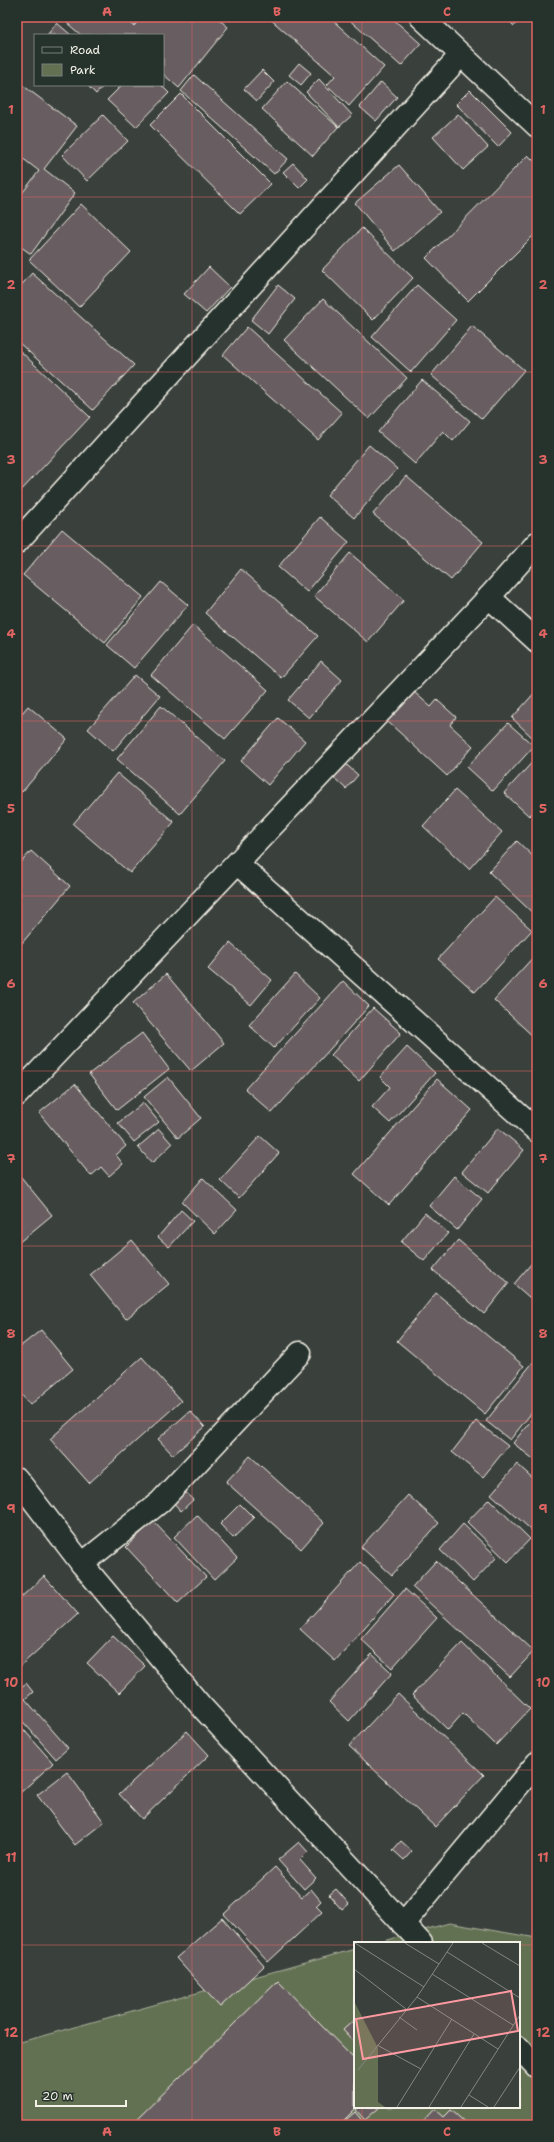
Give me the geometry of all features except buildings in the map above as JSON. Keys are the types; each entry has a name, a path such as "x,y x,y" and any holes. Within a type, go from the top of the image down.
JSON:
{"street":[{"path":"421,17 537,126"},
{"path":"17,542 461,55"},
{"path":"17,1095 489,597 537,543"},
{"path":"489,597 537,641"},
{"path":"237,863 537,1131"},
{"path":"82,1564 160,1502 300,1353"},
{"path":"17,1479 82,1564 200,1706 420,1942"},
{"path":"403,1924 537,1763"},
{"path":"520,2049 537,2067"}],"green space":[{"path":"449,1923 537,1938 537,2125 17,2125 17,2043 354,1949 354,2108 520,2108 520,1942 381,1942"}]}
